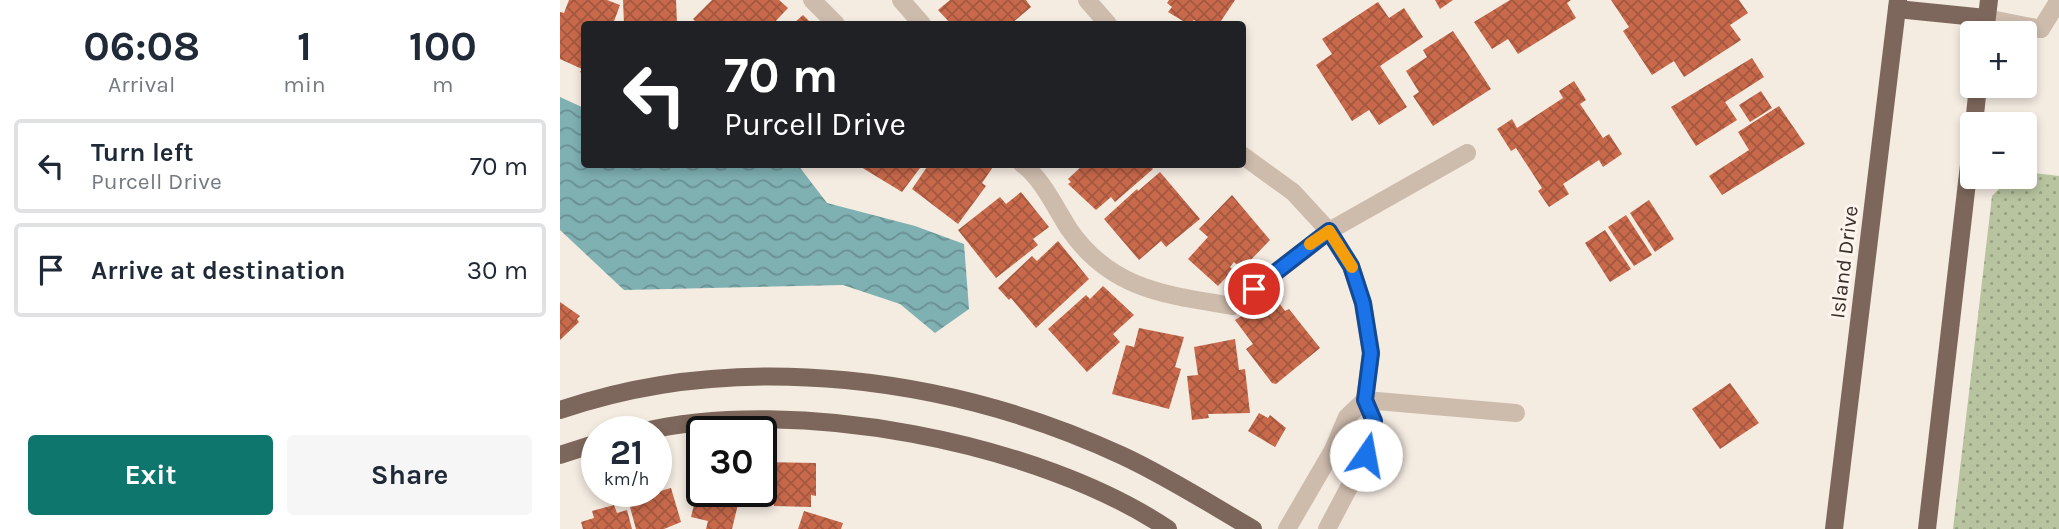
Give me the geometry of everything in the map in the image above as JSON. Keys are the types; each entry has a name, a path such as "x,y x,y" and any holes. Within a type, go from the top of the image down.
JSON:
{"main road":[{"path":"1898,4 1986,17"},
{"name":"Island Drive","path":"1834,529 1898,4"},
{"path":"1927,529 1966,189"},
{"path":"560,410 649,387 730,378 807,379 887,385 968,402 1059,431 1123,457 1253,529"},
{"path":"672,428 732,421 805,421 881,427 957,443 1032,466 1105,495 1167,529"},
{"path":"560,455 581,448"}],"street":[{"path":"901,0 919,21"},
{"path":"1087,0 1105,21"},
{"path":"2041,29 2044,0"},
{"path":"2041,29 2059,0"},
{"path":"816,1 833,21"},
{"path":"1986,17 2041,29"},
{"path":"1025,168 1078,242 1124,281 1170,296 1233,306 1329,231 1466,153"},
{"path":"1246,158 1293,192 1329,231 1351,266 1363,303 1371,353 1365,400 1374,421 1366,455 1326,529"},
{"path":"1287,529 1333,450 1347,417 1365,400 1516,413"}],"green space":[{"path":"2037,173 2059,176 2059,529 1953,529 1992,196 1999,189 2037,189"}],"water":[{"path":"560,97 581,107 581,168 800,168 827,203 915,226 964,244 969,309 935,333 900,304 843,285 624,290 560,230"}],"building":[{"path":"569,0 607,0 620,5 614,21 581,21 581,69 560,59 560,12 564,13"},
{"path":"623,0 676,0 677,21 624,21"},
{"path":"712,0 779,0 788,8 776,21 693,19"},
{"path":"950,0 1026,0 1031,7 1015,21 948,21 938,10"},
{"path":"1169,0 1235,0 1221,21 1183,21 1168,12 1172,7 1167,3"},
{"path":"1435,0 1453,0 1440,9"},
{"path":"1510,0 1571,0 1567,3 1576,18 1518,54 1508,39 1492,49 1474,22"},
{"path":"1611,0 1739,0 1748,13 1730,25 1741,40 1684,77 1674,61 1652,75 1623,31 1629,27"},
{"path":"1378,2 1389,18 1404,8 1423,37 1380,66 1407,107 1379,125 1369,110 1352,121 1316,65 1332,54 1322,39"},
{"path":"803,15 809,21 796,21"},
{"path":"1453,31 1491,89 1433,126 1413,96 1419,92 1406,71 1427,57 1423,50"},
{"path":"1752,58 1764,77 1725,102 1737,120 1696,146 1671,107"},
{"path":"1574,81 1586,100 1580,104 1603,138 1609,134 1622,154 1603,167 1599,160 1563,184 1569,194 1549,207 1538,191 1542,188 1516,148 1511,151 1497,129 1512,119 1517,128 1563,98 1559,91"},
{"path":"1761,91 1772,108 1750,122 1739,105"},
{"path":"1779,106 1805,144 1722,195 1709,176 1749,150 1738,132"},
{"path":"863,168 920,168 902,192"},
{"path":"926,168 992,168 982,183 986,186 958,224 912,189"},
{"path":"1080,168 1153,169 1115,202 1111,197 1096,210 1068,184 1071,182 1068,179"},
{"path":"1160,172 1200,219 1166,247 1161,241 1139,260 1104,219"},
{"path":"1021,192 1049,227 1033,239 1038,245 996,278 958,230 1000,197 1006,204"},
{"path":"1232,195 1270,240 1242,269 1234,262 1230,267 1233,270 1218,286 1188,259 1208,237 1199,229"},
{"path":"1649,200 1674,239 1655,252 1630,213"},
{"path":"1626,215 1652,255 1634,266 1608,227"},
{"path":"1605,230 1631,269 1610,282 1585,243"},
{"path":"1058,241 1089,279 1036,328 1011,298 1009,300 998,288 1032,256 1037,261"},
{"path":"1103,286 1134,315 1113,334 1120,342 1087,372 1048,329 1086,295 1090,299"},
{"path":"1274,296 1285,311 1289,309 1320,348 1276,384 1272,383 1246,349 1253,344 1235,320"},
{"path":"560,302 580,316 577,319 579,322 560,340"},
{"path":"1139,328 1184,337 1175,367 1181,369 1169,409 1112,394 1126,345 1134,347"},
{"path":"1235,339 1239,370 1245,369 1250,413 1208,414 1209,418 1192,420 1187,376 1198,375 1194,347"},
{"path":"1730,383 1759,423 1720,449 1692,409"},
{"path":"1259,413 1268,418 1270,415 1286,428 1275,447 1248,431"},
{"path":"777,462 816,463 816,496 811,495 811,507 777,506"},
{"path":"672,491 681,522 664,529 636,529 630,507 672,507"},
{"path":"607,507 615,507 617,513 627,510 632,529 583,529 581,522 594,518 592,511"},
{"path":"693,507 737,507 732,529 706,529 708,521 691,517"},
{"path":"804,511 843,523 841,529 798,529"}],"slow traffic":[{"path":"1310,244 1329,231 1352,267"}],"route":[{"path":"1254,289 1329,231 1351,266 1363,303 1371,353 1365,400 1374,421 1366,455"}]}
